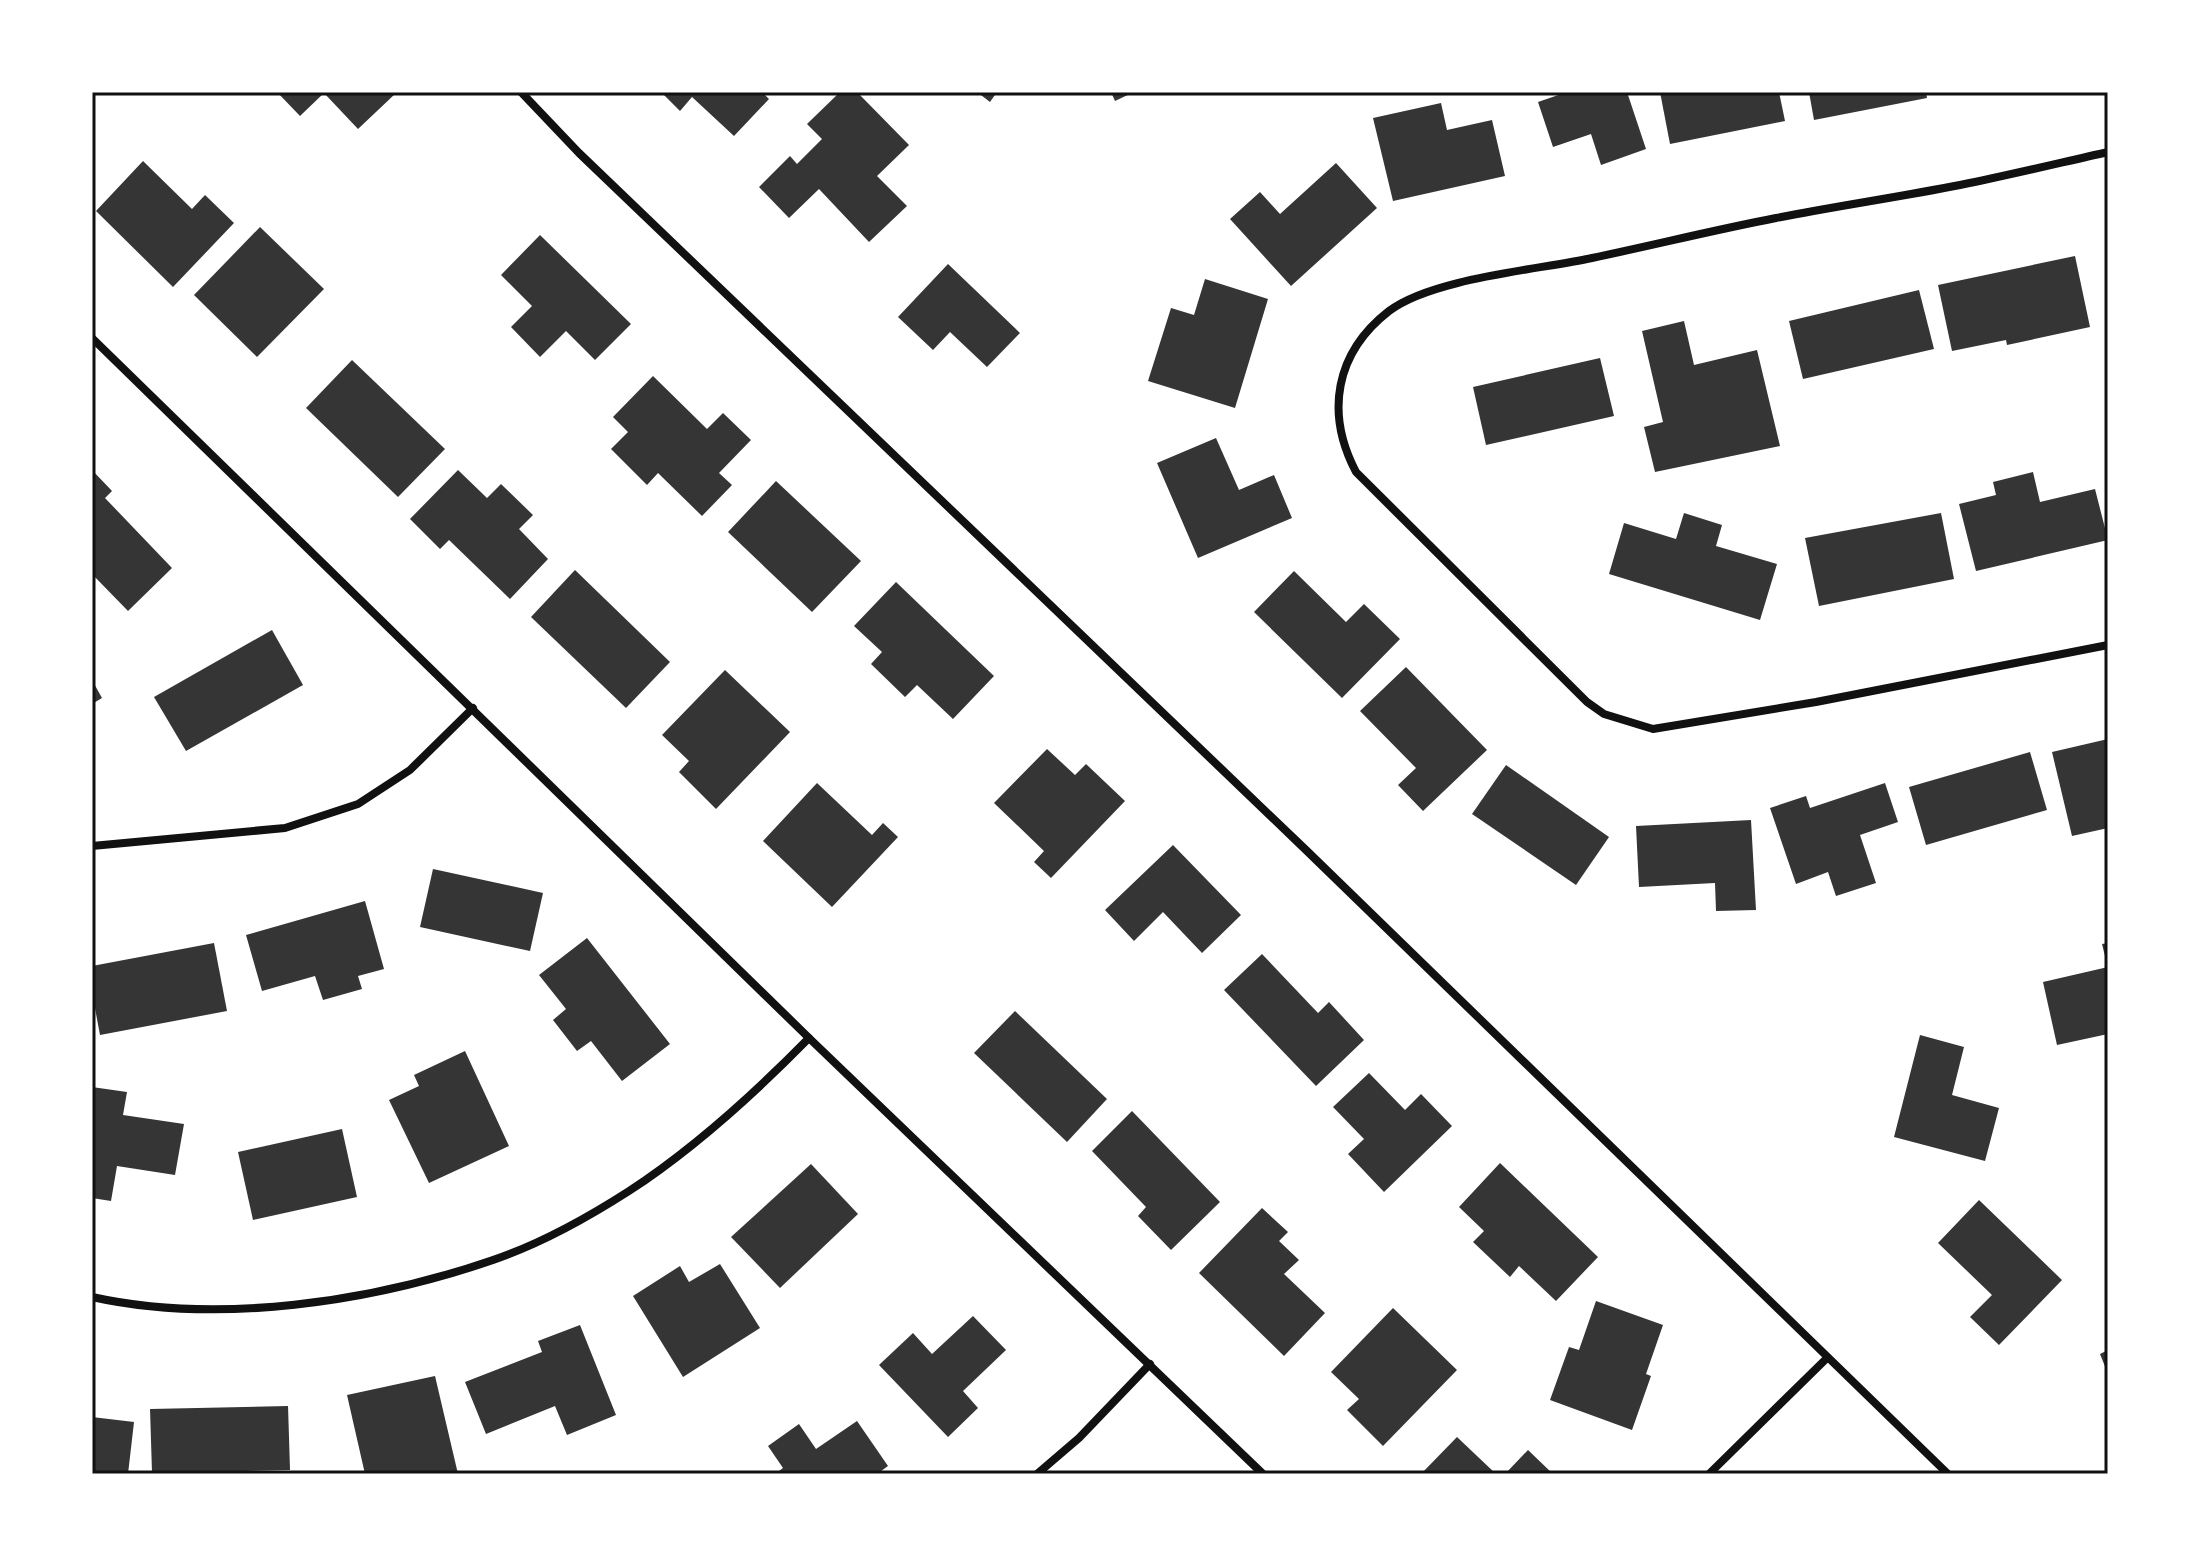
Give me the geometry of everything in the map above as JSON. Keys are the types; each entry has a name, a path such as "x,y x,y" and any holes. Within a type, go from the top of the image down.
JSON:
{"street":[{"path":"521,92 602,175 1307,851 1948,1474"},
{"path":"2108,152 1959,185 1774,218 1442,287 1414,296 1390,311 1369,330 1351,353 1342,380 1337,415 1345,452 1356,472 1587,702 1604,714 1624,722 1653,729 1816,702 2108,645"},
{"path":"92,338 809,1038 1263,1474"},
{"path":"92,846 285,828 358,804 410,770 473,708"},
{"path":"92,1297 159,1308 279,1308 355,1296 496,1260 551,1235 629,1191 699,1140 754,1094 809,1038"},
{"path":"1709,1474 1827,1358"},
{"path":"1037,1474 1079,1438 1150,1364"}],"building":[{"path":"277,92 395,94 358,129 324,93 300,116"},
{"path":"661,92 762,92 769,99 734,136 692,97 680,111"},
{"path":"840,92 857,92 909,145 877,176 907,206 869,242 819,189 789,218 759,187 790,156 797,164 822,139 807,124"},
{"path":"977,92 997,92 990,102"},
{"path":"1111,92 1134,92 1115,101"},
{"path":"1567,92 1627,92 1646,149 1601,165 1591,134 1553,147 1538,102"},
{"path":"1660,92 1779,92 1785,121 1670,144"},
{"path":"1809,92 1926,92 1927,98 1814,120"},
{"path":"1441,103 1447,130 1492,120 1505,176 1393,201 1373,118"},
{"path":"143,161 192,209 205,195 234,223 173,287 96,211"},
{"path":"1336,163 1377,208 1291,286 1230,219 1260,192 1280,214"},
{"path":"260,227 324,289 257,357 194,295"},
{"path":"540,235 631,324 595,360 566,331 540,357 511,327 532,306 501,275"},
{"path":"2075,256 2090,327 2007,345 2006,340 1952,351 1938,285"},
{"path":"948,264 1020,333 987,367 950,332 933,350 898,317"},
{"path":"1205,279 1268,299 1235,408 1148,381 1171,308 1194,315"},
{"path":"1919,290 1934,349 1803,379 1789,321"},
{"path":"1684,321 1694,365 1757,350 1780,446 1655,472 1644,427 1663,422 1642,331"},
{"path":"1600,358 1614,416 1486,445 1473,387"},
{"path":"352,360 445,449 398,497 306,408"},
{"path":"653,376 707,429 723,413 751,440 719,473 732,485 702,516 658,473 647,485 611,449 628,432 613,417"},
{"path":"1216,438 1239,490 1274,475 1292,518 1198,558 1157,463"},
{"path":"92,470 112,491 105,498 172,568 128,611 92,574"},
{"path":"458,470 487,498 501,484 533,515 519,529 548,559 510,599 449,540 440,549 410,519"},
{"path":"2033,472 2040,502 2095,489 2108,540 1976,571 1959,504 1996,495 1993,482"},
{"path":"776,481 861,561 812,612 728,532"},
{"path":"1684,513 1722,525 1716,546 1777,564 1760,620 1609,574 1624,523 1676,539"},
{"path":"1941,513 1954,579 1819,606 1805,538"},
{"path":"575,570 670,662 626,708 531,617"},
{"path":"1294,571 1346,622 1364,604 1400,639 1342,698 1254,612"},
{"path":"896,582 994,676 953,719 917,685 905,697 871,664 882,652 854,626"},
{"path":"272,630 303,685 186,751 154,697"},
{"path":"1406,667 1487,750 1423,811 1398,785 1416,768 1360,711"},
{"path":"725,670 790,732 716,809 679,772 689,761 662,735"},
{"path":"92,680 102,698 92,704"},
{"path":"2108,739 2108,828 2072,836 2052,752"},
{"path":"1047,749 1075,775 1086,764 1125,801 1051,878 1034,862 1044,851 994,803"},
{"path":"2030,752 2047,810 1926,845 1909,787"},
{"path":"1506,765 1609,837 1576,885 1472,814"},
{"path":"817,783 872,835 883,823 898,837 832,907 763,841"},
{"path":"1885,783 1898,822 1860,835 1876,883 1836,896 1828,872 1796,884 1770,808 1806,796 1810,808"},
{"path":"1751,820 1756,910 1716,911 1715,883 1639,887 1636,826"},
{"path":"1173,845 1241,915 1202,953 1163,912 1134,941 1105,910"},
{"path":"433,869 543,893 530,951 420,927"},
{"path":"365,901 384,969 358,976 362,989 323,1000 315,976 262,991 246,935"},
{"path":"587,938 670,1044 622,1081 591,1041 577,1051 553,1020 566,1009 539,975"},
{"path":"214,943 227,1011 100,1035 92,992 92,966"},
{"path":"2108,943 2108,963 2107,964 2102,944"},
{"path":"1262,954 1318,1013 1329,1002 1364,1040 1316,1086 1224,990"},
{"path":"2108,967 2108,1034 2057,1045 2043,982"},
{"path":"1015,1011 1107,1099 1067,1142 974,1053"},
{"path":"1920,1035 1964,1047 1952,1095 1999,1108 1985,1161 1894,1137"},
{"path":"465,1051 509,1146 429,1183 389,1100 419,1086 414,1075"},
{"path":"1369,1073 1405,1110 1421,1094 1452,1126 1384,1192 1348,1154 1364,1139 1333,1107"},
{"path":"92,1087 127,1092 123,1115 184,1124 175,1175 117,1166 111,1201 92,1198"},
{"path":"1132,1111 1220,1202 1171,1250 1138,1216 1146,1207 1092,1151"},
{"path":"342,1129 357,1197 253,1220 238,1152"},
{"path":"1500,1163 1598,1257 1556,1301 1519,1266 1510,1277 1473,1242 1484,1231 1459,1207"},
{"path":"811,1164 858,1214 780,1288 731,1237"},
{"path":"1979,1200 2062,1280 1999,1345 1970,1317 1992,1295 1938,1243"},
{"path":"1262,1208 1288,1232 1279,1241 1299,1260 1284,1274 1325,1313 1284,1356 1199,1273"},
{"path":"720,1264 760,1328 683,1377 633,1296 680,1266 689,1282"},
{"path":"1596,1301 1663,1325 1646,1374 1651,1376 1632,1430 1550,1400 1569,1347 1579,1350"},
{"path":"1393,1308 1457,1370 1383,1446 1347,1410 1359,1399 1331,1372"},
{"path":"973,1316 1006,1350 963,1391 978,1408 948,1437 879,1365 913,1333 932,1354"},
{"path":"580,1325 616,1415 567,1435 555,1406 486,1434 465,1382 542,1352 538,1341"},
{"path":"2108,1350 2108,1374 2100,1354"},
{"path":"435,1376 458,1474 365,1474 347,1395"},
{"path":"288,1406 290,1470 152,1473 150,1409"},
{"path":"92,1417 134,1422 128,1474 92,1474"},
{"path":"857,1421 888,1466 877,1474 775,1474 783,1468 768,1446 799,1424 816,1449"},
{"path":"1457,1437 1496,1474 1421,1474"},
{"path":"1528,1450 1553,1474 1505,1474"}]}
